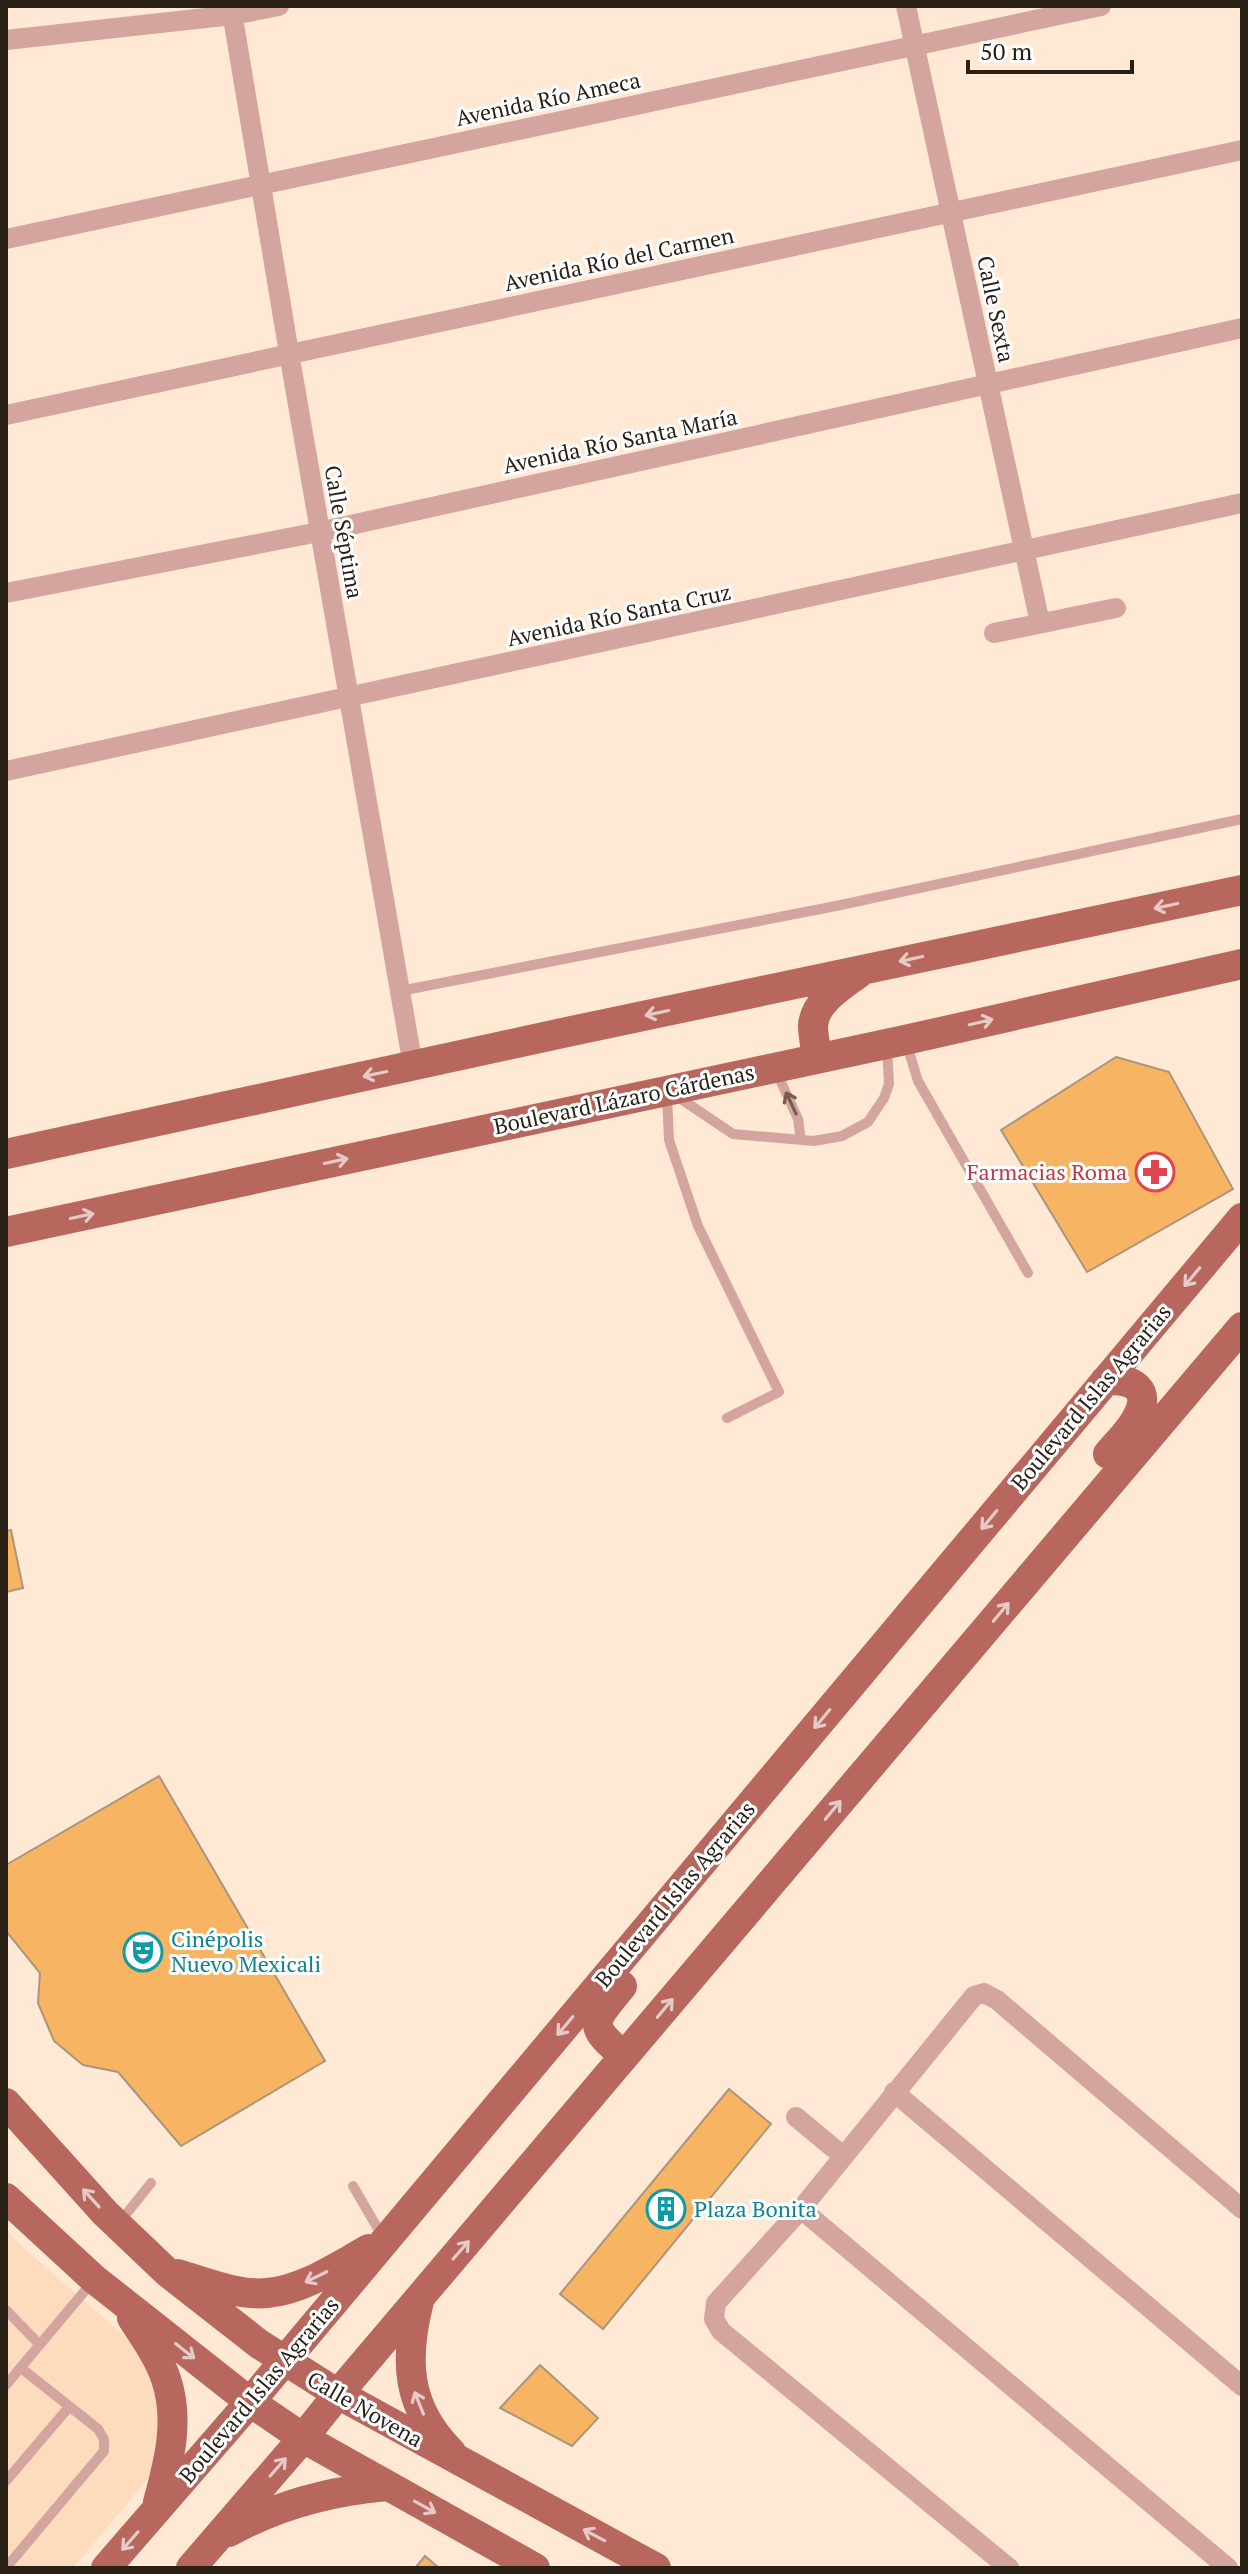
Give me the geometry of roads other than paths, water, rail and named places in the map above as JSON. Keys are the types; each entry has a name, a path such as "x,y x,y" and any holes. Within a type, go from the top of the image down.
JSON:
{"main road":[{"path":"6,1154 1242,890"},
{"name":"Boulevard Lázaro Cárdenas","path":"6,1232 896,1042 1242,964"},
{"path":"817,1058 813,1027 815,1015 822,1004 863,969"},
{"name":"Boulevard Islas Agrarias","path":"106,2568 250,2402 1242,1218"},
{"path":"191,2568 1242,1327"},
{"path":"1044,1561 1045,1528 1135,1420 1143,1404 1140,1390 1132,1382 1121,1378 1105,1381"},
{"path":"624,2056 600,2036 597,2023 602,2011 649,1954 663,1908"},
{"name":"Calle Novena","path":"9,2113 167,2272 283,2361 464,2465 656,2568"},
{"path":"6,2198 94,2279 250,2402 303,2438 535,2568"},
{"path":"167,2272 266,2294 290,2289 316,2278 385,2241"},
{"path":"420,2297 410,2343 413,2389 433,2431 464,2465"},
{"path":"123,2303 166,2377 173,2407 169,2463 154,2513"},
{"path":"214,2541 297,2502 387,2486"}],"street":[{"path":"6,40 279,6"},
{"name":"Calle Sexta","path":"906,6 1040,623"},
{"name":"Avenida Río Ameca","path":"6,239 1101,6"},
{"name":"Calle Séptima","path":"232,11 413,1066"},
{"name":"Avenida Río del Carmen","path":"6,415 1242,150"},
{"name":"Avenida Río Santa María","path":"6,593 319,532 1242,328"},
{"name":"Avenida Río Santa Cruz","path":"6,771 1242,503"},
{"path":"994,633 1116,608"},
{"path":"1009,2568 721,2331 714,2319 716,2303 801,2209 974,1996 984,1993 997,2000 1242,2209"},
{"path":"894,2092 1242,2386"},
{"path":"796,2117 843,2156"},
{"path":"801,2209 1228,2568"}],"lane":[{"path":"400,991 836,906 1242,819"},
{"path":"667,1090 733,1134 801,1140 842,1136 868,1122 889,1084 896,1042"},
{"path":"896,1042 1028,1273"},
{"path":"775,1067 798,1119 801,1140"},
{"path":"667,1090 669,1140 698,1226 779,1392 727,1418"},
{"path":"117,2224 151,2183"},
{"path":"353,2186 385,2241"},
{"path":"6,2385 94,2279"},
{"path":"6,2310 40,2345"},
{"path":"11,2564 104,2451 104,2439 98,2429 21,2368"},
{"path":"6,2481 69,2407"}],"place":[{"name":"Farmacias Roma","path":"1155,1172"},
{"name":"Cinépolis Nuevo Mexicali","path":"143,1952"},
{"name":"Plaza Bonita","path":"666,2209"}]}
